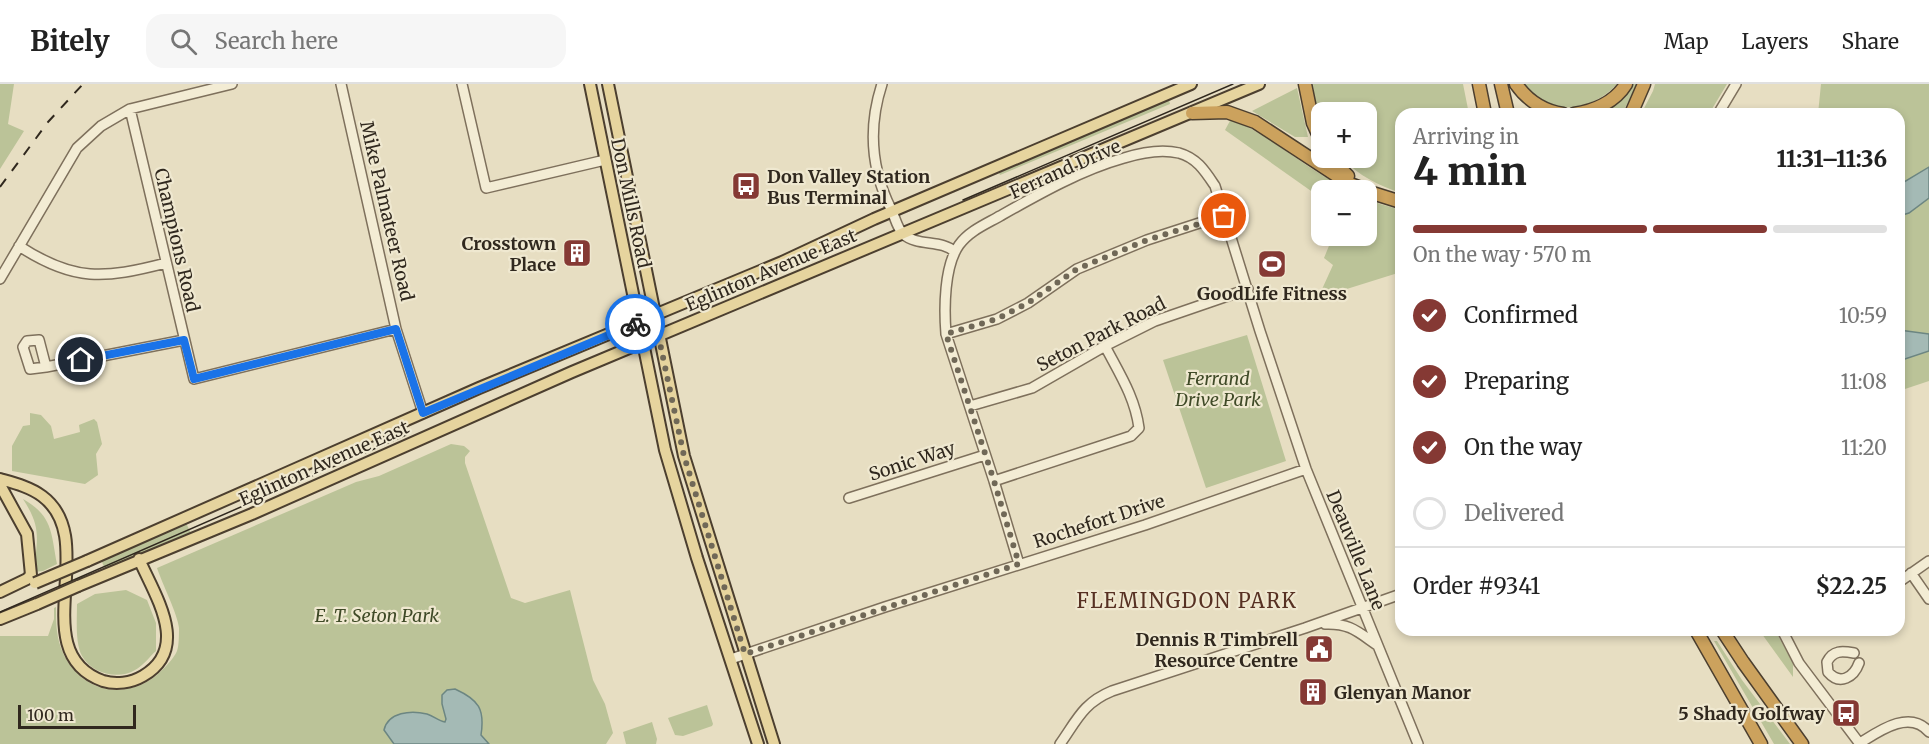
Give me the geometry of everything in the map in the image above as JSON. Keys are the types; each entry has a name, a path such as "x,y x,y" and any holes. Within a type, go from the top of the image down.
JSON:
{"highway":[{"path":"1305,84 1311,113"},
{"path":"1479,84 1484,108"},
{"path":"1501,84 1507,108"},
{"path":"1516,84 1524,96 1545,108"},
{"path":"1596,108 1604,105 1621,92 1626,84"},
{"path":"1634,108 1644,84"},
{"path":"1191,113 1227,112 1255,122 1343,180"},
{"path":"1338,168 1353,180"},
{"path":"1377,194 1395,200"},
{"path":"1699,636 1761,744"},
{"path":"1726,636 1802,744"}],"main road":[{"name":"Don Mills Road","path":"590,84 665,450 697,558 758,744"},
{"name":"Don Mills Road","path":"608,84 684,456 774,744"},
{"name":"Eglinton Avenue East","path":"0,598 423,413 782,262 892,211 1190,84"},
{"name":"Eglinton Avenue East","path":"0,620 139,559 252,514 658,335 1259,84"},
{"path":"0,479 42,496 62,521 67,549 65,628 70,650 74,659 87,674 107,682 126,682 146,675 164,653 167,642 166,622 139,559"},
{"path":"0,485 27,534 31,575 0,592"}],"street":[{"path":"0,279 77,148 101,126 130,109 232,84"},
{"name":"Mike Palmateer Road","path":"341,84 396,329 423,413"},
{"path":"462,84 486,188 605,160"},
{"path":"882,84 876,106 873,144 877,174 901,232 912,239 946,246 955,252"},
{"path":"1722,108 1737,84"},
{"name":"Champions Road","path":"130,109 194,379 396,329"},
{"name":"Ferrand Drive","path":"1019,564 946,334 944,309 948,276 955,252 965,238 977,229 1038,195 1124,158 1153,152 1177,153 1193,158 1204,169 1215,186 1306,469"},
{"path":"946,334 997,319 1028,303 1077,269 1147,240 1224,216"},
{"path":"19,246 57,268 84,275 107,276 166,263"},
{"name":"Seton Park Road","path":"970,406 1032,388 1105,346 1155,321 1248,289"},
{"path":"46,367 184,340"},
{"path":"994,481 1131,436 1138,428 1136,412 1126,384 1105,346"},
{"name":"Sonic Way","path":"849,498 985,455"},
{"name":"Rochefort Drive","path":"731,659 1145,525 1306,469"},
{"name":"Deauville Lane","path":"1306,469 1418,744"},
{"path":"1905,578 1929,561"},
{"path":"1911,573 1929,600"},
{"path":"1060,744 1083,710 1105,694 1395,596"},
{"path":"1305,628 1324,624 1346,625 1378,646"},
{"path":"1785,636 1799,663 1860,743 1906,720 1916,722 1929,732"},
{"path":"1854,653 1839,652 1830,657 1826,667 1832,677 1838,680 1845,679 1856,670 1859,663"},
{"path":"1822,694 1832,677"}],"green space":[{"path":"0,84 14,84 8,124 24,131 0,169"},
{"path":"1313,84 1463,84 1468,108 1395,108 1395,191 1353,168 1377,168 1377,102 1315,102"},
{"path":"1520,84 1617,84 1601,98 1581,106 1560,107 1539,99"},
{"path":"1631,84 1637,84 1625,108 1611,108 1618,102"},
{"path":"1655,84 1727,84 1713,108 1644,108"},
{"path":"1821,84 1929,84 1929,381 1905,389 1905,108 1819,108"},
{"path":"1297,88 1308,137 1295,137 1252,111"},
{"path":"1169,100 1170,104 1000,175 999,173 1104,125"},
{"path":"1231,119 1247,126 1331,180 1311,180 1311,191 1225,130"},
{"path":"1377,203 1395,208 1395,274 1318,298 1333,265 1324,258 1329,246 1377,246"},
{"name":"Ferrand Drive Park","path":"1247,335 1286,461 1206,488 1163,360"},
{"path":"30,413 41,415 51,426 54,439 80,432 79,425 94,419 97,422 102,444 96,454 98,475 85,484 12,471 12,446 23,426 30,425"},
{"name":"E. T. Seton Park","path":"451,444 464,446 470,451 465,457 465,463 511,598 525,603 570,590 593,680 605,704 613,733 606,744 0,744 0,636 48,636 56,607 59,643 76,673 99,687 112,690 140,685 153,678 170,662 178,646 178,622 157,568 356,482 379,476"},
{"path":"23,499 40,512 52,534 57,564 43,571 34,572 36,526"},
{"path":"186,523 191,533 105,569 101,560"},
{"path":"126,590 147,600 156,623 156,651 135,670 121,675 106,674 92,667 82,656 78,644 77,604 95,594"},
{"path":"1763,636 1778,636 1793,663 1793,677"},
{"path":"1714,641 1717,641 1742,680 1790,744 1774,744"},
{"path":"707,705 712,726 683,736 675,735 668,718"},
{"path":"652,722 657,739 656,744 626,744 623,732"}],"water":[{"path":"1929,167 1929,198 1905,214 1905,181"},
{"path":"1905,331 1929,334 1929,351 1905,359"},
{"path":"455,689 470,697 478,706 482,718 481,735 489,744 394,744 384,730 390,719 414,712 427,714 445,722 442,695 447,690"}],"tram line":[{"path":"963,200 1233,84"},
{"path":"0,612 406,435"}],"railway":[{"path":"0,187 48,122 83,84"}],"way so far":[{"path":"635,324 654,315 684,456 745,654 1019,564 946,334 997,319 1028,303 1077,269 1147,240 1224,216"}],"place":[{"name":"Don Valley Station Bus Terminal","path":"746,186"},
{"name":"Crosstown Place","path":"577,253"},
{"name":"GoodLife Fitness","path":"1272,264"},
{"name":"Dennis R Timbrell Resource Centre","path":"1319,649"},
{"name":"Glenyan Manor","path":"1313,692"},
{"name":"5 Shady Golfway","path":"1846,713"}],"district":[{"name":"FLEMINGDON PARK","path":"1187,600"}],"route":[{"path":"81,360 184,340 194,379 396,329 423,413 635,324"}]}
